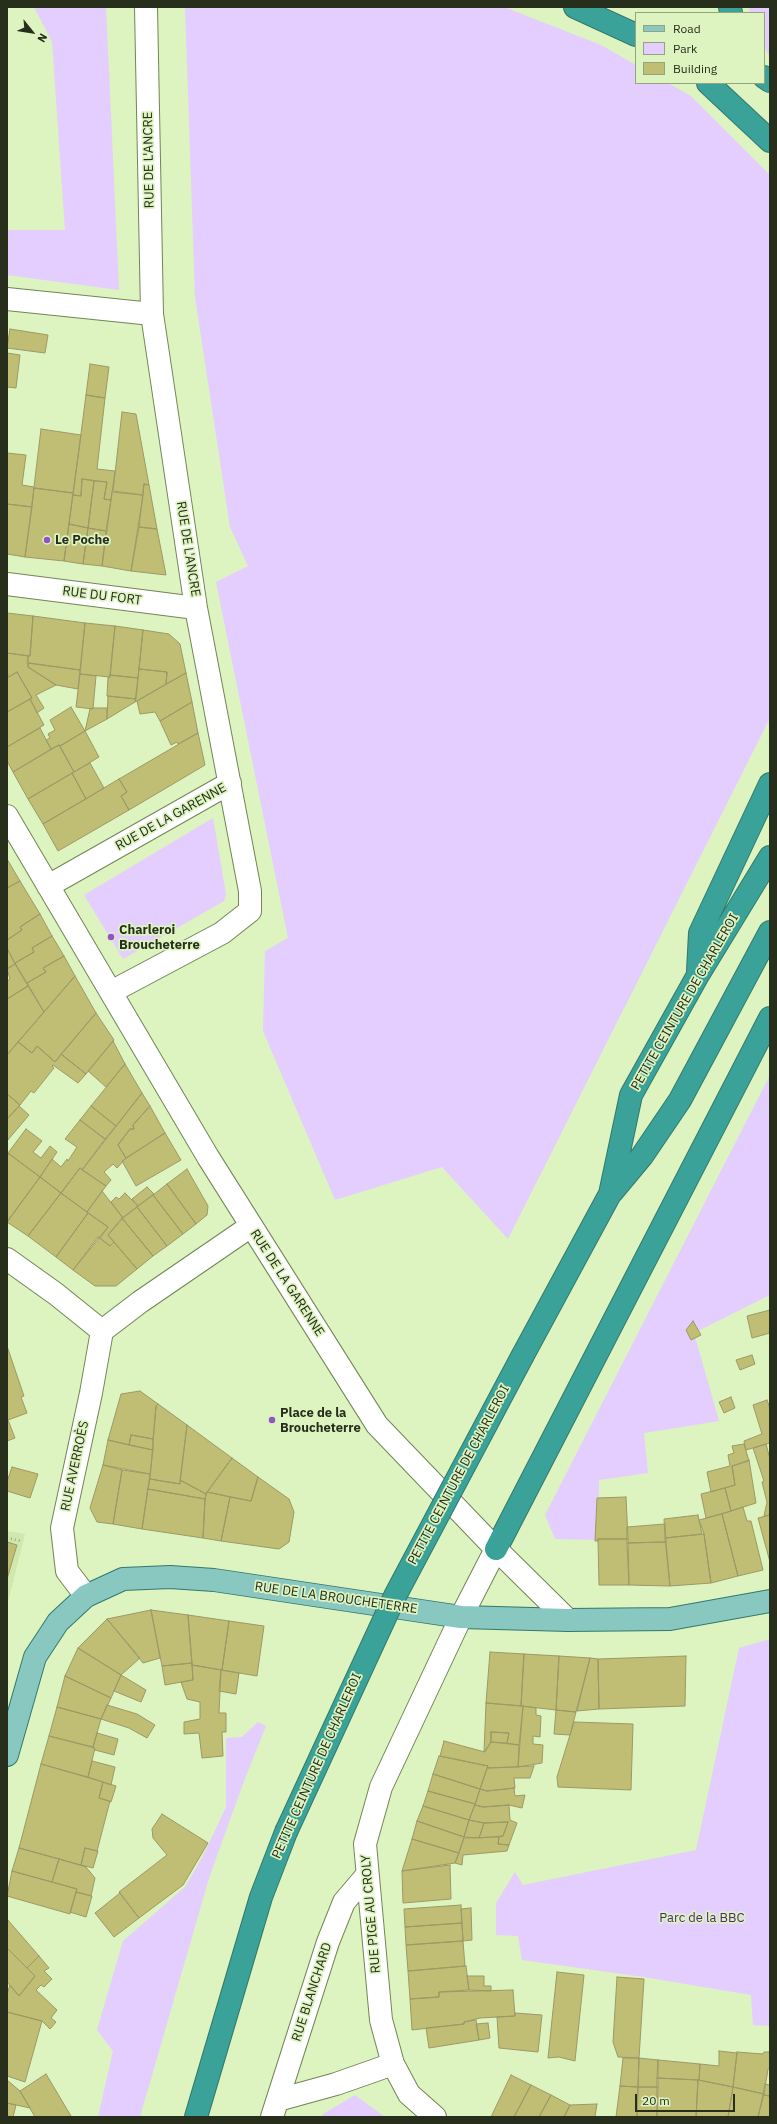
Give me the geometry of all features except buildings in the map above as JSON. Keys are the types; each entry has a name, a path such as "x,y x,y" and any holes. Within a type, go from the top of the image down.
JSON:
{"highway":[{"path":"575,7 635,35"},
{"path":"709,84 770,141"},
{"path":"698,975 700,933 770,784"},
{"name":"PETITE CEINTURE DE CHARLEROI","path":"196,2117 261,1897 286,1832 395,1596 610,1194 632,1095 698,975 770,857"},
{"path":"610,1194 642,1156 680,1100 770,932"},
{"path":"496,1549 770,1018"}],"main road":[{"name":"RUE DE LA BROUCHETERRE","path":"7,1755 35,1657 58,1622 86,1596 124,1579 170,1577 214,1580 461,1617 568,1620 670,1619 770,1601"}],"street":[{"name":"RUE DE L'ANCRE","path":"146,7 152,314 196,608 230,783"},
{"path":"7,299 152,314"},
{"name":"RUE DU FORT","path":"7,584 196,608"},
{"name":"RUE DE LA GARENNE","path":"48,886 230,783 250,891 250,911 222,932 111,992"},
{"name":"RUE DE LA GARENNE","path":"7,816 208,1157 377,1426 496,1549 568,1620"},
{"path":"7,1259 56,1294 102,1331 140,1302 251,1226"},
{"name":"RUE AVERROÈS","path":"86,1596 67,1571 62,1528 91,1393 102,1331"},
{"name":"RUE PIGE AU CROLY","path":"435,2117 409,2094 393,2064 381,2020 365,1844 381,1787 461,1617 496,1549"},
{"name":"RUE BLANCHARD","path":"275,2109 328,1942 344,1902 367,1875"},
{"path":"275,2109 336,2084 393,2064"}],"path":[{"path":"7,1538 21,1541"}],"shaded area":[{"path":"7,1531 25,1534 7,1606"}],"green space":[{"path":"34,7 106,7 119,290 7,275 7,230 65,230 52,42"},
{"path":"185,7 504,7 601,45 635,64 635,84 670,84 691,96 770,175 770,718 508,1239 442,1167 335,1200 263,1031 265,951 288,938 216,582 248,566 230,527 195,297"},
{"path":"749,7 770,7 770,57 765,49 765,12 750,12"},
{"path":"213,818 226,894 224,901 123,959 84,895"},
{"path":"770,1075 770,1295 694,1333 719,1421 644,1433 648,1473 599,1480 598,1540 555,1539 545,1515"},
{"name":"Parc de la BBC","path":"770,1639 770,2026 753,2025 751,1995 644,1977 522,1960 518,1936 496,1935 496,1903 515,1872 523,1885 696,1850 739,1648"},
{"path":"258,1722 266,1726 244,1781 209,1878 140,2117 98,2117 113,2051 97,2030 123,1941 185,1887 203,1856 226,1807 226,1738 242,1737"},
{"path":"355,2095 385,2117 322,2117 323,2114"}],"place":[{"name":"Le Poche","path":"47,540"},
{"name":"Charleroi Broucheterre","path":"111,937"},
{"name":"Place de la Broucheterre","path":"272,1420"}]}
